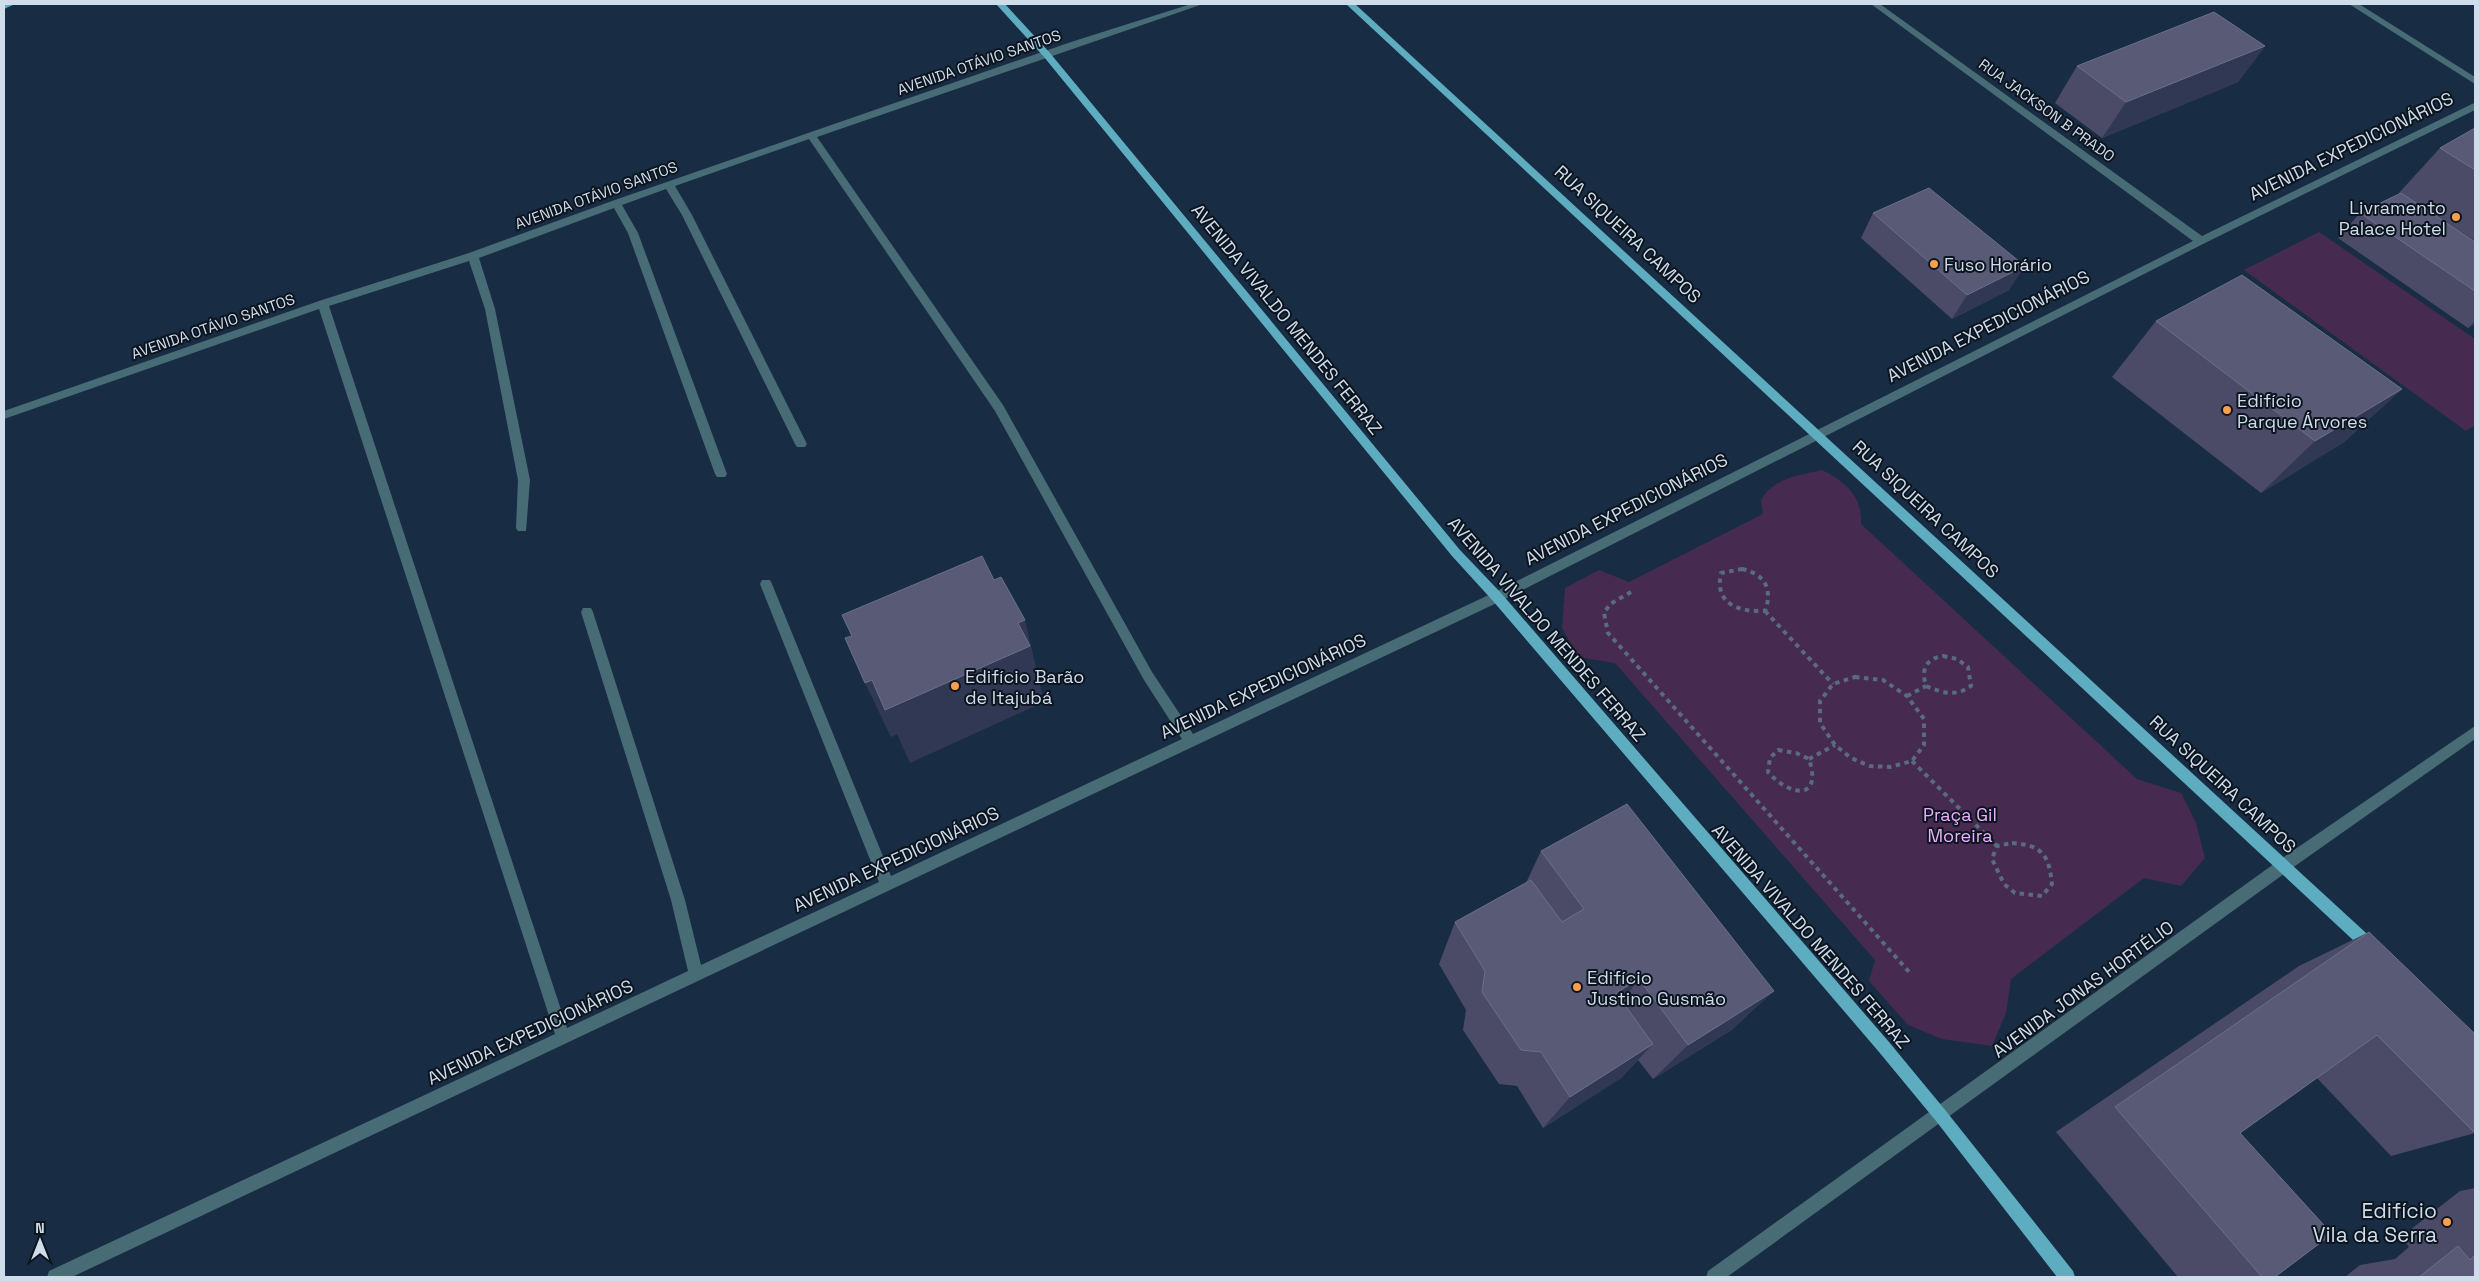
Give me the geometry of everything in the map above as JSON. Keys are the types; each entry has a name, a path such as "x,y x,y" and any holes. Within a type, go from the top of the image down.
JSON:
{"main road":[{"path":"4,6 11,4"},
{"name":"AVENIDA VIVALDO MENDES FERRAZ","path":"1000,4 1047,55 1456,553 1497,596 1941,1116 2067,1277"},
{"name":"RUA SIQUEIRA CAMPOS","path":"1350,4 1817,433 2383,958"}],"street":[{"name":"AVENIDA OTÁVIO SANTOS","path":"4,415 323,304 473,256 616,203 1199,4"},
{"name":"RUA JACKSON B PRADO","path":"1875,4 2201,240"},
{"path":"2352,4 2475,81"},
{"name":"AVENIDA EXPEDICIONÁRIOS","path":"55,1277 1497,596 2201,240 2475,106"},
{"path":"812,136 999,408 1148,676 1190,741"},
{"path":"669,185 687,216 800,444"},
{"path":"616,203 633,233 721,474"},
{"path":"473,256 490,309 524,480 522,528"},
{"path":"323,304 563,1037"},
{"path":"766,584 887,884"},
{"path":"586,612 678,900 696,975"},
{"name":"AVENIDA JONAS HORTÉLIO","path":"1714,1277 1941,1116 2283,866 2475,732"}],"path":[{"path":"1731,568 1743,568 1761,577 1769,589 1769,602 1765,610 1745,611 1730,604 1721,593 1718,582 1721,573 1731,568"},
{"path":"1631,592 1610,604 1604,613 1608,633 1910,973"},
{"path":"1765,610 1833,684"},
{"path":"1934,657 1950,657 1963,661 1969,668 1971,686 1962,693 1938,692 1926,686 1922,673 1925,662 1934,657"},
{"path":"1856,677 1883,680 1907,696 1924,719 1924,745 1912,762 1890,767 1870,766 1851,758 1835,745 1820,723 1820,701 1833,684 1856,677"},
{"path":"1907,696 1926,686"},
{"path":"1808,759 1835,745"},
{"path":"1778,750 1796,753 1808,759 1814,771 1813,783 1805,790 1791,792 1776,784 1768,772 1770,758 1778,750"},
{"path":"1912,762 1997,846"},
{"path":"2009,842 2024,844 2041,854 2051,867 2052,884 2042,896 2025,898 2010,891 1998,875 1992,859 1997,846 2009,842"}],"green space":[{"path":"2319,232 2475,339 2475,425 2466,431 2244,270"},
{"name":"Praça Gil Moreira","path":"1822,470 1838,479 1851,491 1859,506 1861,524 2137,779 2181,793 2196,823 2205,858 2181,886 2144,878 2011,979 2006,1013 1992,1046 1942,1039 1908,1025 1869,981 1875,960 1615,663 1578,657 1562,628 1565,588 1599,570 1629,582 1763,514 1761,500 1772,487 1780,482"}],"building":[{"path":"2214,12 2265,46 2126,102 2077,66"},
{"path":"2475,128 2475,170 2440,148"},
{"path":"1929,188 2025,266 1967,295 1873,213"},
{"path":"2401,193 2475,242 2475,291 2360,213"},
{"path":"2242,275 2402,389 2315,441 2156,321"},
{"path":"982,556 994,580 1001,577 1025,620 1018,623 1030,646 885,710 872,680 865,683 845,638 852,636 842,615"},
{"name":"Edifício Justino Gusmão","path":"1627,804 1774,991 1688,1045 1639,979 1616,993 1653,1044 1570,1097 1541,1052 1521,1050 1482,992 1485,971 1455,922 1531,880 1562,922 1584,909 1541,851"},
{"path":"2369,932 2475,1034 2475,1133 2377,1035 2240,1133 2332,1234 2275,1277 2262,1277 2115,1107"},
{"path":"2458,1246 2470,1260 2475,1255 2475,1277 2419,1277"}],"place":[{"name":"Livramento Palace Hotel","path":"2456,217"},
{"name":"Fuso Horário","path":"1934,264"},
{"name":"Edifício Parque Árvores","path":"2227,410"},
{"name":"Edifício Barão de Itajubá","path":"955,686"},
{"name":"Edifício Justino Gusmão","path":"1577,987"},
{"name":"Edifício Vila da Serra","path":"2447,1222"}]}
